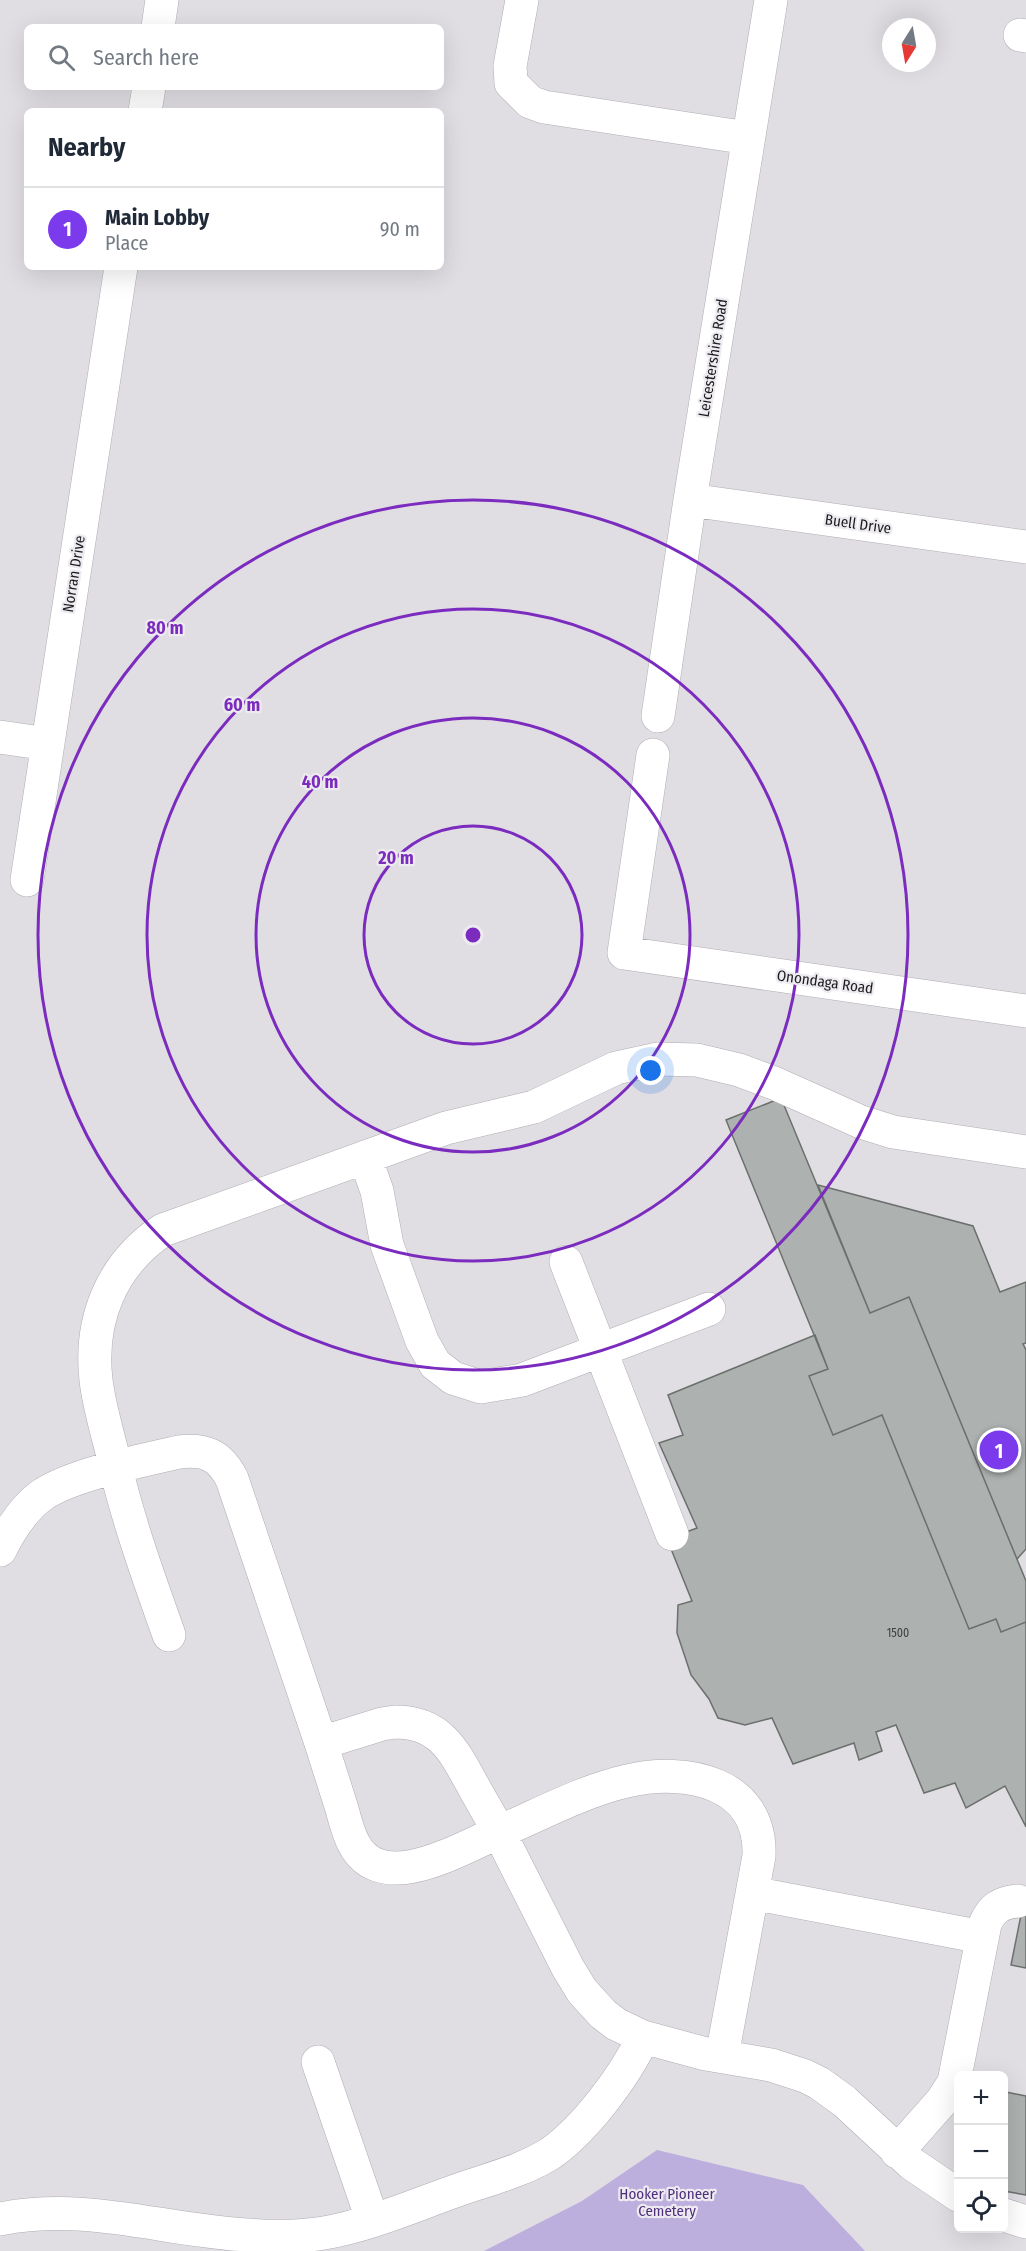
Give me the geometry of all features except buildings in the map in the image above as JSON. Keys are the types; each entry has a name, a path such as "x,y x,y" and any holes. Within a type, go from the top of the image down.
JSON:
{"street":[{"path":"158,24 162,0"},
{"path":"522,0 510,66 511,83 530,102 544,107 748,138"},
{"name":"Leicestershire Road","path":"658,716 690,500 771,0"},
{"path":"146,108 148,90"},
{"name":"Norran Drive","path":"27,880 121,270"},
{"name":"Buell Drive","path":"690,500 1026,547"},
{"path":"0,736 48,744"},
{"name":"Onondaga Road","path":"653,755 624,952 1026,1011"},
{"path":"169,1635 129,1522 98,1392 96,1349 104,1305 126,1263 148,1240 171,1226 465,1122 534,1107 616,1068 657,1059 718,1064 757,1076 861,1122 893,1132 1026,1152"},
{"path":"365,1157 377,1191 387,1245 422,1341 435,1364 442,1371 467,1383 481,1387 522,1380 709,1309"},
{"path":"566,1262 672,1534"},
{"path":"0,1550 22,1515 41,1496 66,1483 163,1455 191,1450 213,1455 227,1469 354,1844 360,1854 378,1866 410,1868 445,1856 592,1792 627,1781 661,1777 697,1780 730,1792 744,1804 751,1815 759,1837 759,1847 722,2056"},
{"path":"321,1743 394,1722 407,1722 430,1730 441,1737 456,1755 499,1832 582,1991 603,2014 629,2031 665,2044 771,2066 805,2076 819,2083 844,2101 897,2152 954,2192"},
{"path":"752,1893 982,1937"},
{"path":"897,2152 942,2101 954,2082 987,1919 996,1906 1018,1901"},
{"path":"0,2219 41,2213 84,2213 227,2233 290,2236 325,2233 526,2166 552,2152 575,2132 597,2107 633,2058 644,2037"},
{"path":"318,2062 372,2219"},
{"path":"1008,2216 1026,2223"}],"green space":[{"name":"Hooker Pioneer Cemetery","path":"657,2150 803,2185 865,2251 484,2251 582,2201"}],"place":[{"name":"Main Lobby","path":"999,1450"}]}
